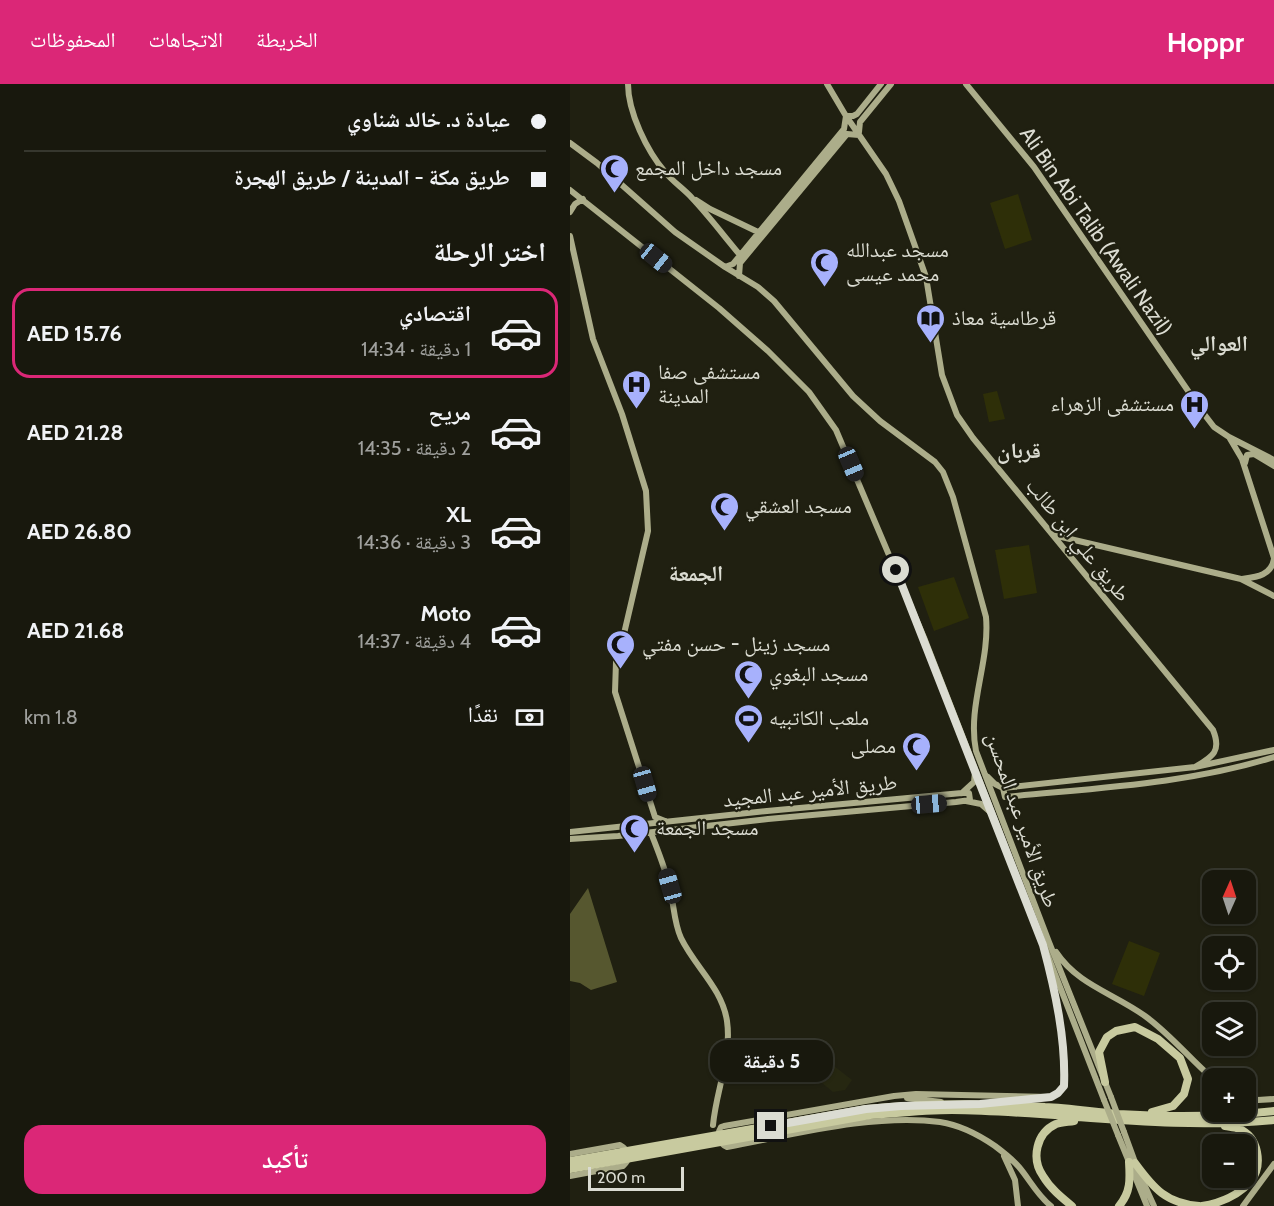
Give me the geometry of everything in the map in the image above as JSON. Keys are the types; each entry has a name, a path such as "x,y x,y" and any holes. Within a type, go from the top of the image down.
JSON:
{"highway":[{"path":"1105,1082 1099,1052 1107,1037 1116,1031 1135,1028 1144,1030 1180,1058 1188,1079 1184,1094 1173,1106 1141,1115"},
{"path":"570,1161 866,1109 980,1104 1141,1115 1211,1116 1274,1111"},
{"path":"570,1169 899,1112 954,1110 1212,1124 1274,1120"},
{"path":"1072,1206 1058,1195 1042,1175 1038,1165 1039,1142 1048,1128 1058,1123 1094,1119"},
{"path":"1132,1163 1164,1196 1183,1204 1200,1206 1227,1200 1251,1181 1258,1160 1257,1151 1252,1138 1240,1129 1212,1124"},
{"path":"1119,1206 1128,1193 1132,1163"}],"main road":[{"path":"628,84 628,94 651,154 667,174 691,196 711,210 758,232"},
{"name":"طريق علي ابن طالب","path":"827,84 889,179 911,232 926,276 942,375 949,397 973,438 1213,730 1217,747 1214,754 1195,767"},
{"path":"725,267 733,264 844,129 846,116 857,114 881,84"},
{"path":"739,276 740,263 847,134 860,135 860,122 891,84"},
{"name":"Ali Bin Abi Talib (Awali Nazil)","path":"966,84 1034,166 1204,414 1214,427 1229,438 1245,467 1274,559"},
{"name":"طريق الأمير عبد المحسن","path":"570,143 597,163 675,232 758,287 774,301 853,396 880,421 935,462 943,472 953,497 986,617 988,636 973,719 976,751 1046,943 1107,1099"},
{"name":"طريق الأمير عبد المحسن","path":"570,190 768,351 803,385 830,426 869,513 1105,1082 1107,1099"},
{"path":"691,196 740,255"},
{"path":"570,212 575,204 583,199"},
{"path":"570,236 593,339 622,414 646,491 648,531 617,655 614,682 655,817 668,822"},
{"path":"1229,438 1274,460"},
{"path":"1245,467 1246,459 1250,454 1257,455 1274,466"},
{"path":"1053,535 1241,579 1274,596"},
{"path":"1241,579 1268,573 1273,567 1274,559"},
{"path":"985,773 995,784 1003,788 1195,767 1274,750"},
{"path":"1005,797 1182,778 1227,770 1274,757"},
{"path":"962,793 974,782 975,769"},
{"path":"1000,813 1005,797 1003,788"},
{"path":"962,793 969,793 970,796 970,800 963,801"},
{"name":"طريق الأمير عبد المجيد","path":"570,832 962,793"},
{"path":"963,801 981,804 993,816"},
{"name":"طريق الأمير عبد المجيد","path":"570,839 651,833 768,819 963,801"},
{"path":"642,825 650,817 650,802"},
{"path":"767,811 768,819"},
{"path":"651,833 670,886 681,938 716,990 724,1007 727,1023 726,1053 713,1125"},
{"path":"1046,943 1075,975 1125,1002 1145,1016 1171,1037 1202,1068"},
{"path":"1046,943 1054,984 1064,1079 1064,1086 1058,1093 1051,1097 916,1094 894,1096 724,1126 719,1130 718,1137 727,1147 872,1122 910,1120 942,1122 967,1130 1002,1153 1018,1166 1042,1199 1051,1206"},
{"path":"894,1096 954,1104"},
{"path":"980,1104 1037,1097"},
{"path":"1107,1099 1147,1206"},
{"path":"1256,1100 1274,1099"},
{"path":"570,1154 620,1145 628,1154 628,1159 623,1166 570,1176"},
{"path":"1002,1153 1015,1182 1018,1206"},
{"path":"1132,1163 1154,1206"},
{"path":"1244,1206 1274,1164"},
{"path":"1015,1182 1018,1174 1025,1176"}],"shaded area":[{"path":"1018,194 1032,240 1005,249 990,203"},
{"path":"997,391 1005,419 989,422 983,394"},
{"path":"1029,545 1037,593 1004,599 995,550"},
{"path":"954,577 969,618 934,631 918,587"},
{"path":"588,888 617,982 591,990 580,983 570,981 570,914"},
{"path":"1129,941 1160,953 1144,996 1112,984"},
{"path":"805,1056 825,1059 852,1080 845,1090 833,1092 810,1073"}],"place":[{"name":"مسجد داخل المجمع","path":"614,194"},
{"name":"مسجد عبدالله محمد عيسى","path":"825,288"},
{"name":"قرطاسية معاذ","path":"931,344"},
{"name":"مستشفی صفا المدینة","path":"637,410"},
{"name":"مستشفى الزهراء","path":"1195,430"},
{"name":"مسجد العشقي","path":"724,532"},
{"name":"مسجد زينل - حسن مفتي","path":"621,670"},
{"name":"مسجد البغوي","path":"748,700"},
{"name":"ملعب الكاتبيه","path":"748,744"},
{"name":"مصلى","path":"917,772"},
{"name":"مسجد الجمعة","path":"635,854"}],"district":[{"name":"العوالي","path":"1219,343"},
{"name":"قربان","path":"1019,450"},
{"name":"الجمعة","path":"696,573"}],"route":[{"path":"771,1126 866,1109 980,1104 1051,1097 1064,1086 1057,1004 1043,945 896,570"}]}
